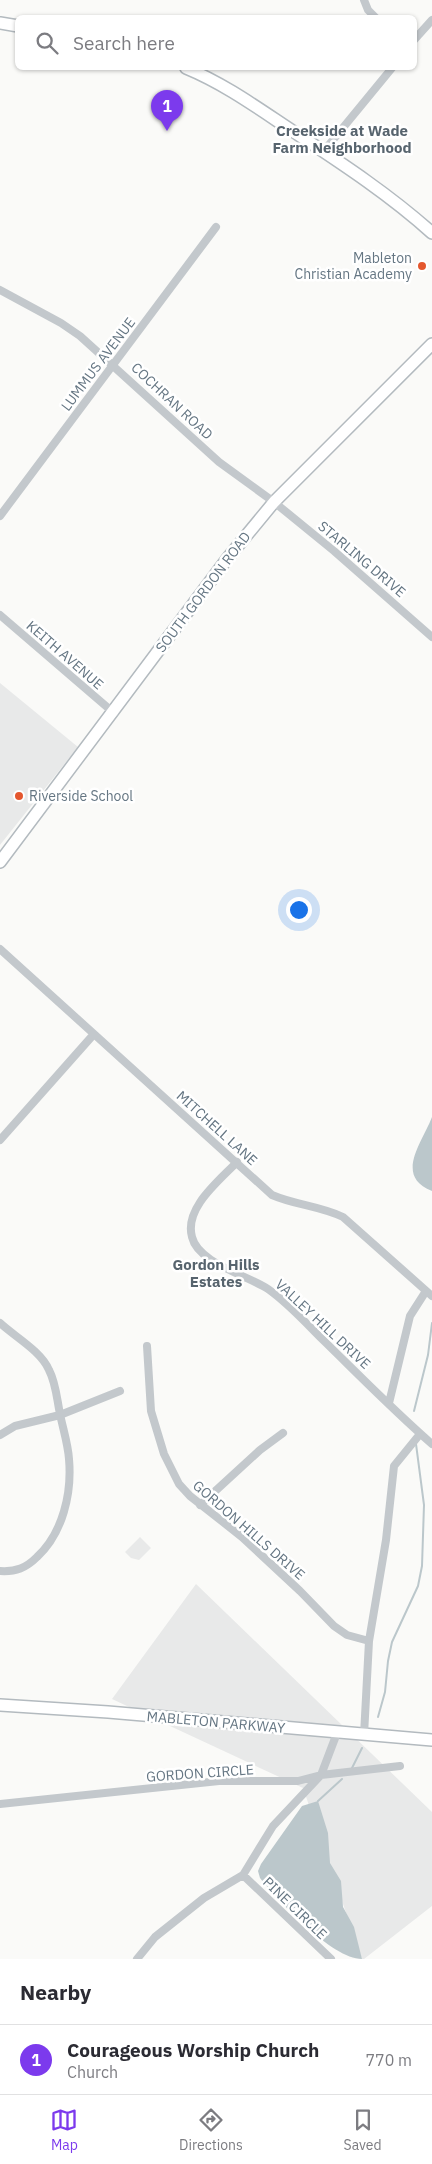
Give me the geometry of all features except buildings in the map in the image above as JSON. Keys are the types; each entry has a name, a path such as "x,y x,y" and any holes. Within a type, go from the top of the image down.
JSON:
{"street":[{"path":"364,0 368,10 373,15"},
{"path":"417,37 432,20"},
{"path":"0,23 15,26"},
{"path":"190,70 227,88 323,152 381,192 432,233"},
{"path":"323,152 390,70"},
{"name":"LUMMUS AVENUE","path":"0,516 216,227"},
{"name":"COCHRAN ROAD","path":"0,290 61,323 113,364 219,462 274,502"},
{"name":"SOUTH GORDON ROAD","path":"0,862 114,713 192,604 274,502 432,344"},
{"name":"STARLING DRIVE","path":"274,502 342,557 432,637"},
{"name":"KEITH AVENUE","path":"0,615 114,713"},
{"name":"MITCHELL LANE","path":"0,949 272,1195 290,1202 329,1210 343,1217 429,1294"},
{"path":"0,1140 94,1034"},
{"name":"VALLEY HILL DRIVE","path":"237,1162 191,1217 190,1226 195,1246 210,1259 271,1291 432,1444"},
{"path":"389,1403 410,1316 429,1294"},
{"path":"0,1323 46,1364 52,1376 69,1458 70,1480 62,1518 55,1535 43,1551 22,1569 13,1572 0,1571"},
{"name":"GORDON HILLS DRIVE","path":"147,1346 151,1411 162,1446 179,1484 200,1505 242,1537 300,1591 334,1626 347,1635 369,1640"},
{"path":"0,1435 15,1426 60,1415 120,1391"},
{"path":"200,1505 260,1450 283,1433"},
{"path":"364,1735 369,1640 386,1540 394,1466 420,1434"},
{"name":"MABLETON PARKWAY","path":"0,1705 108,1712 432,1740"},
{"path":"138,1959 155,1937 190,1909 204,1898 243,1875 273,1826 321,1775 337,1733"},
{"name":"GORDON CIRCLE","path":"0,1804 219,1781 298,1782 321,1775 400,1766"},
{"name":"PINE CIRCLE","path":"243,1875 331,1959"}],"shaded area":[{"name":"Riverside School","path":"0,683 78,747 0,845"},
{"path":"432,1117 432,1191 421,1185 415,1177 413,1168 414,1158"},
{"path":"140,1537 151,1548 139,1560 131,1558 125,1552"},
{"path":"196,1584 432,1812 432,1906 364,1959 362,1959 303,1788 112,1699"},
{"path":"318,1801 328,1833 330,1863 341,1881 343,1907 354,1927 362,1959 350,1956 336,1949 306,1927 268,1888 260,1878 258,1871 302,1806"}],"waterway":[{"path":"414,1411 428,1355 432,1323"},
{"path":"378,1717 385,1692 392,1642 418,1586 422,1566 424,1505 416,1444"},
{"path":"352,1768 362,1748"},
{"path":"318,1801 342,1779"}],"place":[{"name":"Courageous Worship Church","path":"167,131"},
{"name":"Mableton Christian Academy","path":"422,266"},
{"name":"Riverside School","path":"19,796"}],"district":[{"name":"Creekside at Wade Farm Neighborhood","path":"342,138"},
{"name":"Gordon Hills Estates","path":"216,1272"}]}
